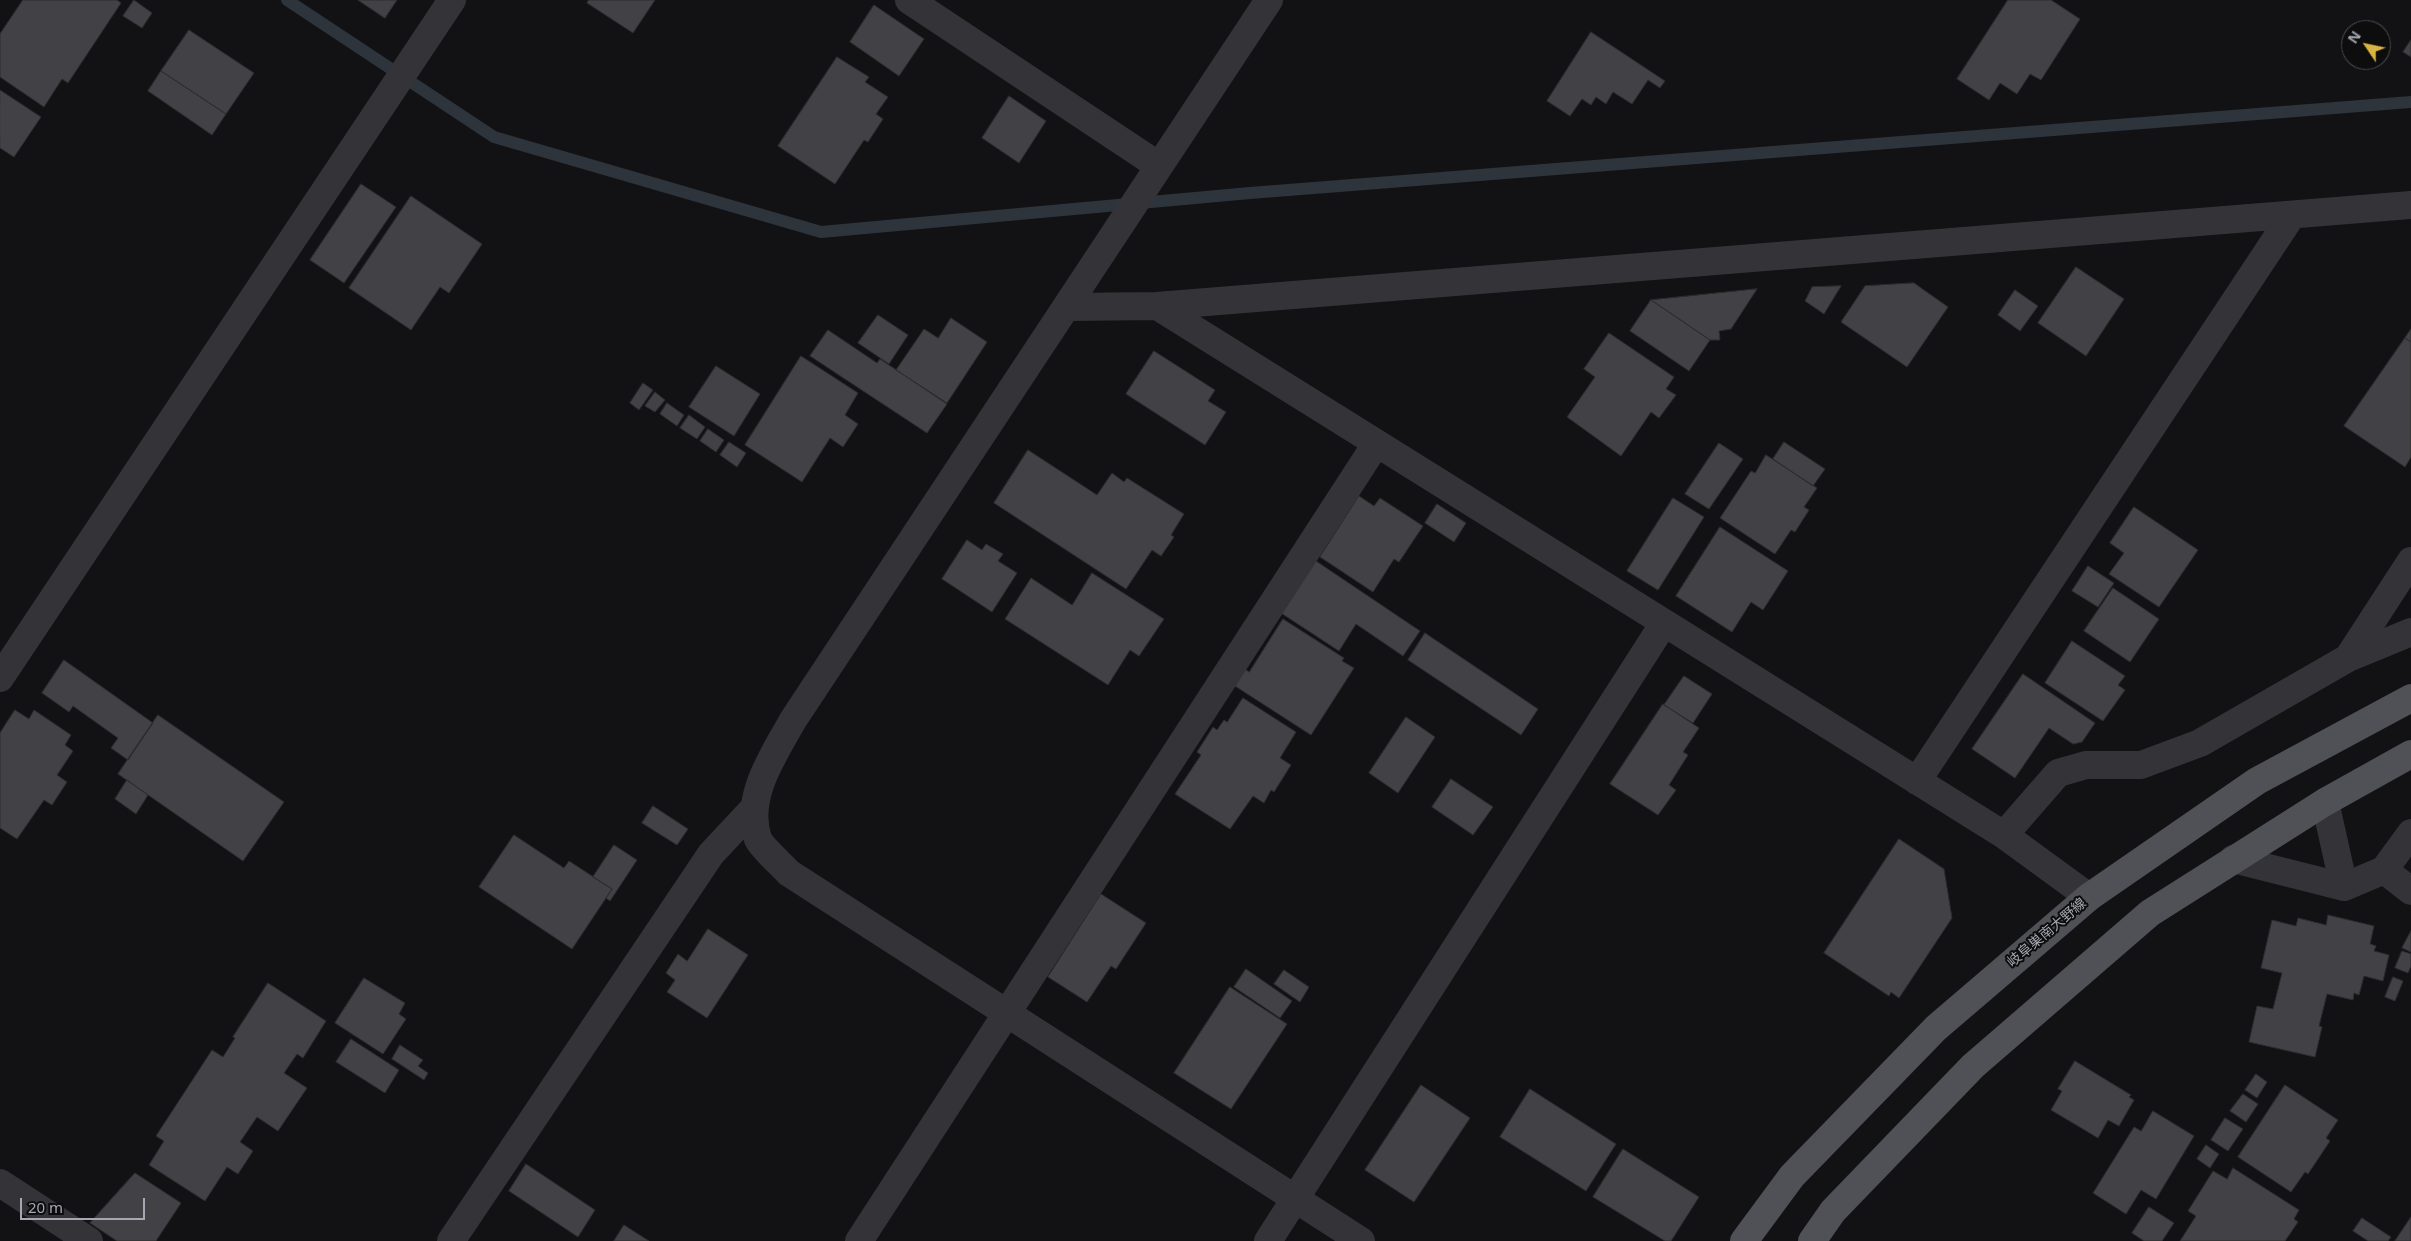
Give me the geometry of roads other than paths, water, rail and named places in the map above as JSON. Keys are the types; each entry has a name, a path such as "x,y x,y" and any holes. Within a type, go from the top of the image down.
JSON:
{"main road":[{"name":"岐阜巣南大野線","path":"1744,1241 1792,1176 1936,1028 2089,897 2257,781 2411,698"},
{"path":"1812,1241 1834,1211 1973,1066 2150,912 2325,802 2411,754"}],"street":[{"path":"0,678 452,0"},
{"path":"909,0 1156,170"},
{"path":"1269,0 1093,269 792,720 765,772 754,808 759,840 789,873 1004,1014 1361,1241"},
{"path":"1067,307 1157,306 2411,204"},
{"path":"1917,781 2292,215"},
{"path":"1157,306 2004,836 2089,897"},
{"path":"859,1241 1004,1014 1376,444"},
{"path":"2348,658 2411,561"},
{"path":"1268,1241 1664,623"},
{"path":"2004,836 2058,773 2086,765 2141,765 2200,744 2348,658 2411,632"},
{"path":"2325,802 2344,887"},
{"path":"452,1241 710,854 754,808"},
{"path":"2233,859 2344,887 2384,870 2411,833"},
{"path":"2384,870 2411,891"},
{"path":"0,1183 86,1240"}],"waterway":[{"path":"287,0 494,137 821,232 1250,193 2411,102"}]}
